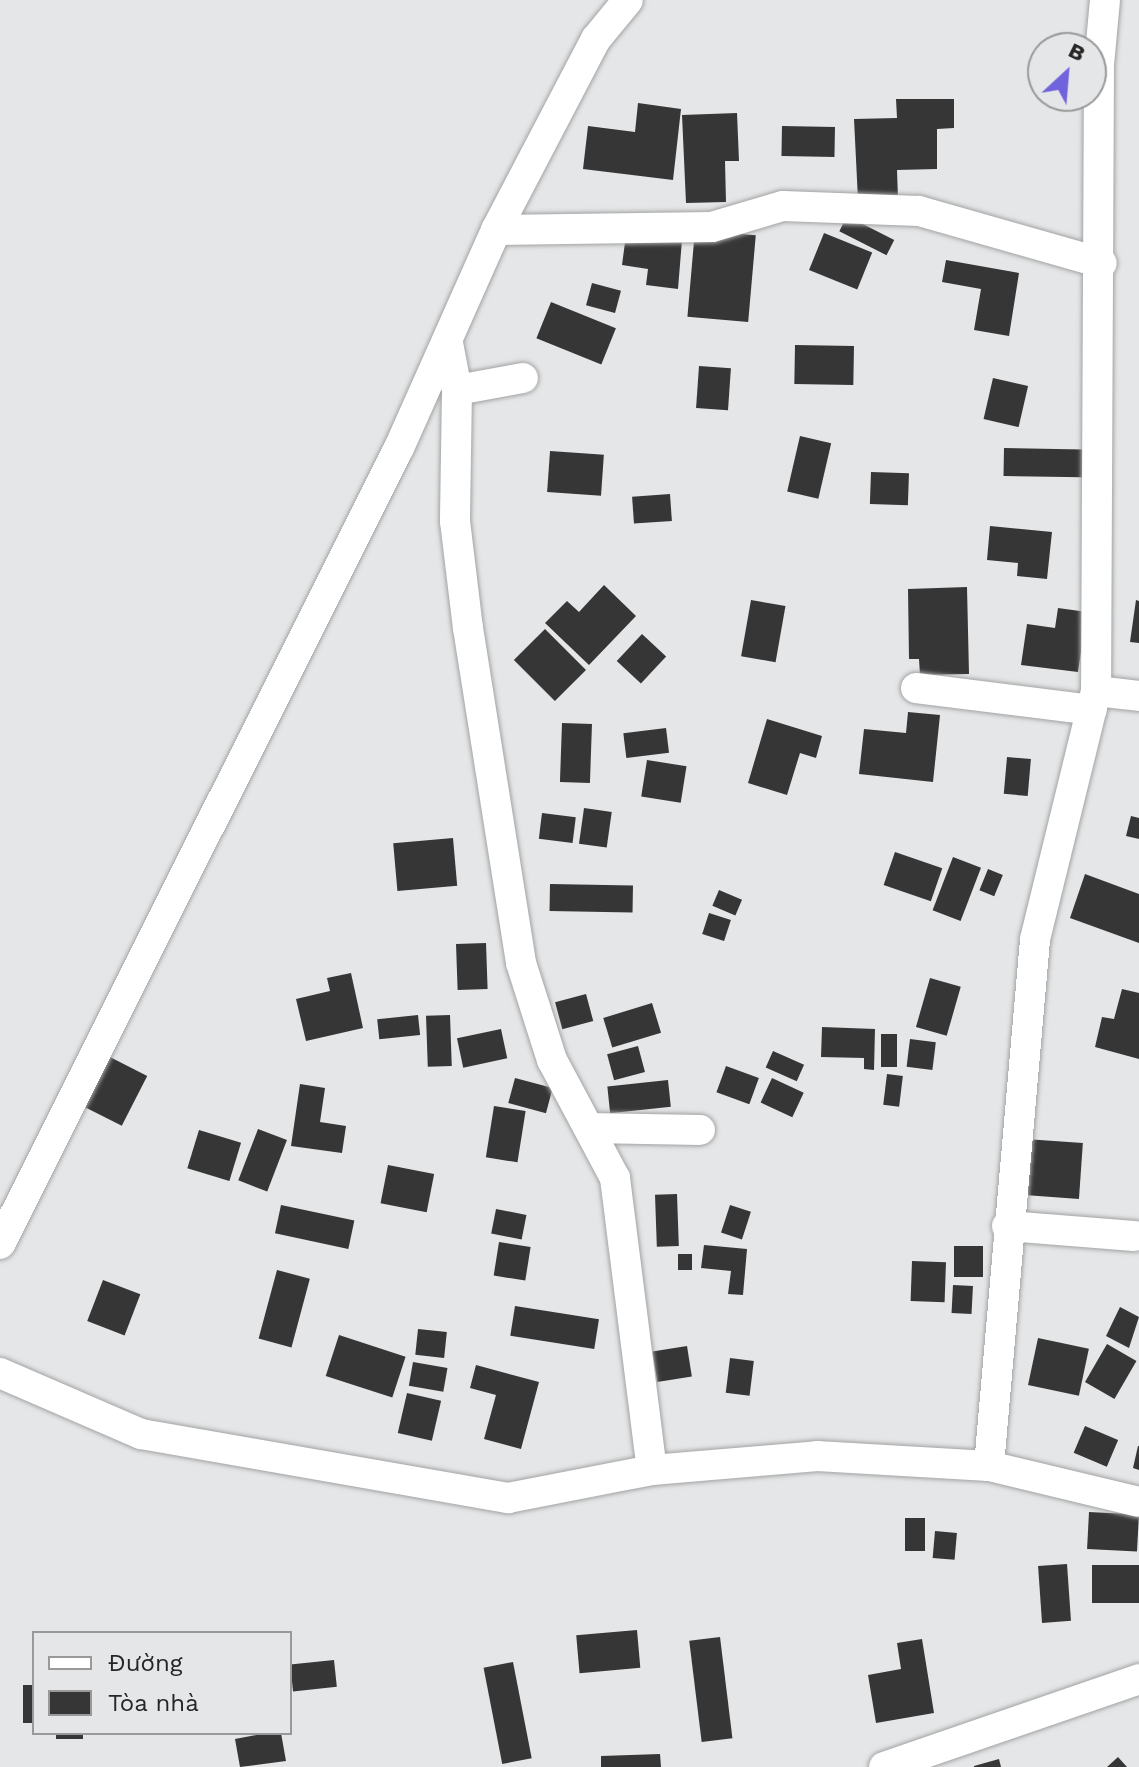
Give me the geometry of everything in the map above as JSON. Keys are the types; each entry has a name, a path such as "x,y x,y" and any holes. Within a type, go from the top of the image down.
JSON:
{"street":[{"path":"0,1244 448,343 496,230 596,39 628,0"},
{"path":"989,1466 1007,1226 1035,940 1094,701 1102,263 1099,65 1105,0"},
{"path":"496,230 712,227 783,206 919,211 1102,263"},
{"path":"448,343 457,390 455,521 521,963 552,1060 615,1178 652,1470"},
{"path":"457,390 523,378"},
{"path":"916,688 1094,701 1139,696"},
{"path":"590,1128 700,1130"},
{"path":"1007,1226 1135,1236"},
{"path":"0,1373 141,1434 508,1498 652,1470 817,1456 989,1466 1139,1502"},
{"path":"884,1767 1139,1679"}],"building":[{"path":"896,99 954,99 954,128 937,129 937,169 897,170 898,199 858,200 854,119 897,118"},
{"path":"638,103 681,109 673,180 583,169 588,126 635,132"},
{"path":"737,113 739,161 725,161 726,202 686,203 682,115"},
{"path":"782,126 835,127 834,157 781,156"},
{"path":"847,216 894,240 887,255 839,231"},
{"path":"695,230 756,235 748,322 687,317"},
{"path":"824,233 872,252 857,290 809,270"},
{"path":"626,235 682,240 678,289 646,285 648,269 622,265"},
{"path":"946,260 1019,273 1009,336 974,330 981,289 942,282"},
{"path":"592,283 621,291 615,313 586,305"},
{"path":"551,302 616,328 601,364 536,338"},
{"path":"795,345 854,346 853,385 794,384"},
{"path":"699,366 731,368 728,410 696,408"},
{"path":"993,378 1028,386 1019,427 984,419"},
{"path":"800,436 831,443 818,499 787,492"},
{"path":"1004,448 1083,449 1082,477 1004,476"},
{"path":"550,451 604,455 601,496 547,492"},
{"path":"871,472 909,473 908,505 870,504"},
{"path":"670,494 672,521 634,524 632,497"},
{"path":"990,526 1052,532 1047,579 1017,576 1018,563 987,560"},
{"path":"604,585 636,616 589,665 545,623 567,601 579,612"},
{"path":"967,587 969,674 920,675 919,659 909,659 908,589"},
{"path":"751,600 785,606 776,662 741,656"},
{"path":"1136,600 1139,601 1139,643 1130,642"},
{"path":"1058,608 1087,612 1078,672 1021,665 1027,624 1055,628"},
{"path":"545,629 586,670 555,701 514,660"},
{"path":"642,634 666,657 641,684 617,661"},
{"path":"908,712 940,715 933,782 859,774 864,729 906,733"},
{"path":"767,719 822,736 816,758 800,753 787,795 748,783"},
{"path":"562,723 592,724 590,783 560,782"},
{"path":"666,728 669,753 626,758 623,733"},
{"path":"1007,757 1031,759 1028,796 1004,794"},
{"path":"647,760 687,766 681,803 641,797"},
{"path":"584,808 612,812 607,848 579,844"},
{"path":"542,813 576,817 573,843 539,839"},
{"path":"1131,816 1139,818 1139,839 1126,836"},
{"path":"453,838 457,886 397,891 393,843"},
{"path":"895,852 942,868 931,901 884,885"},
{"path":"953,857 981,868 961,921 933,910"},
{"path":"988,869 1003,875 994,896 979,890"},
{"path":"1085,874 1139,894 1139,943 1070,918"},
{"path":"550,884 633,885 633,912 550,911"},
{"path":"719,890 742,900 735,915 712,906"},
{"path":"709,913 731,920 724,941 702,934"},
{"path":"486,943 488,989 458,990 456,944"},
{"path":"351,973 363,1028 306,1041 296,999 330,991 327,978"},
{"path":"930,978 961,987 947,1036 916,1027"},
{"path":"1122,989 1139,993 1139,1059 1095,1047 1102,1017 1114,1019"},
{"path":"586,994 593,1021 562,1029 555,1002"},
{"path":"652,1003 661,1033 612,1048 603,1018"},
{"path":"418,1015 420,1035 379,1039 377,1019"},
{"path":"450,1015 452,1066 428,1067 426,1016"},
{"path":"822,1027 875,1029 874,1070 864,1069 864,1058 821,1057"},
{"path":"501,1029 507,1058 463,1068 457,1038"},
{"path":"881,1034 897,1034 897,1067 881,1067"},
{"path":"910,1039 936,1042 932,1070 907,1067"},
{"path":"638,1046 645,1072 614,1080 607,1054"},
{"path":"773,1051 804,1065 797,1081 766,1067"},
{"path":"108,1056 147,1076 122,1126 83,1106"},
{"path":"726,1066 759,1078 749,1104 716,1092"},
{"path":"887,1074 903,1076 899,1107 883,1105"},
{"path":"515,1078 553,1088 546,1113 508,1103"},
{"path":"772,1078 804,1093 792,1117 761,1102"},
{"path":"668,1080 671,1107 610,1113 607,1086"},
{"path":"300,1084 325,1088 320,1122 346,1126 342,1153 291,1146"},
{"path":"494,1106 526,1111 517,1162 486,1157"},
{"path":"258,1129 287,1140 267,1191 238,1180"},
{"path":"199,1130 241,1143 229,1181 187,1168"},
{"path":"1025,1139 1083,1143 1079,1199 1021,1195"},
{"path":"388,1165 434,1174 427,1212 381,1203"},
{"path":"677,1194 679,1246 657,1247 655,1195"},
{"path":"281,1205 354,1221 348,1249 275,1233"},
{"path":"730,1205 751,1212 742,1239 721,1233"},
{"path":"496,1209 526,1215 522,1239 491,1234"},
{"path":"499,1242 531,1247 525,1281 494,1276"},
{"path":"704,1245 747,1249 743,1295 728,1294 731,1271 701,1268"},
{"path":"954,1246 983,1246 983,1277 954,1277"},
{"path":"678,1254 692,1254 692,1270 678,1270"},
{"path":"912,1261 946,1262 945,1302 911,1301"},
{"path":"277,1270 310,1279 291,1347 259,1339"},
{"path":"103,1280 140,1294 125,1335 87,1321"},
{"path":"953,1285 973,1286 972,1314 952,1313"},
{"path":"515,1306 599,1319 594,1349 510,1336"},
{"path":"1120,1307 1139,1317 1129,1348 1106,1336"},
{"path":"418,1329 447,1332 444,1358 415,1355"},
{"path":"339,1335 406,1357 392,1398 326,1376"},
{"path":"1038,1338 1089,1349 1079,1396 1028,1385"},
{"path":"1107,1344 1136,1361 1114,1399 1085,1382"},
{"path":"687,1346 692,1377 657,1382 652,1351"},
{"path":"730,1358 754,1361 750,1396 726,1393"},
{"path":"413,1362 447,1368 443,1392 409,1386"},
{"path":"476,1365 539,1382 521,1449 484,1439 496,1395 470,1388"},
{"path":"407,1393 441,1401 432,1441 398,1433"},
{"path":"1085,1426 1118,1440 1107,1467 1074,1453"},
{"path":"1139,1446 1139,1470 1133,1468"},
{"path":"1089,1512 1139,1515 1137,1552 1087,1549"},
{"path":"905,1518 925,1518 925,1551 905,1551"},
{"path":"935,1531 957,1533 955,1560 933,1558"},
{"path":"1067,1564 1071,1621 1042,1623 1038,1566"},
{"path":"1092,1565 1139,1565 1139,1603 1092,1603"},
{"path":"637,1630 640,1668 580,1673 576,1635"},
{"path":"720,1637 732,1738 702,1742 689,1641"},
{"path":"922,1639 934,1713 876,1723 868,1675 901,1669 897,1643"},
{"path":"334,1660 337,1687 293,1691 292,1664"},
{"path":"513,1662 532,1758 502,1764 484,1668"},
{"path":"23,1685 32,1685 32,1723 23,1723"},
{"path":"56,1735 83,1735 83,1739 56,1739"},
{"path":"281,1735 286,1761 240,1767 235,1739"},
{"path":"660,1754 661,1767 601,1767 601,1756"},
{"path":"1118,1757 1127,1767 1107,1767"},
{"path":"999,1759 1001,1767 974,1767 974,1766"}]}
